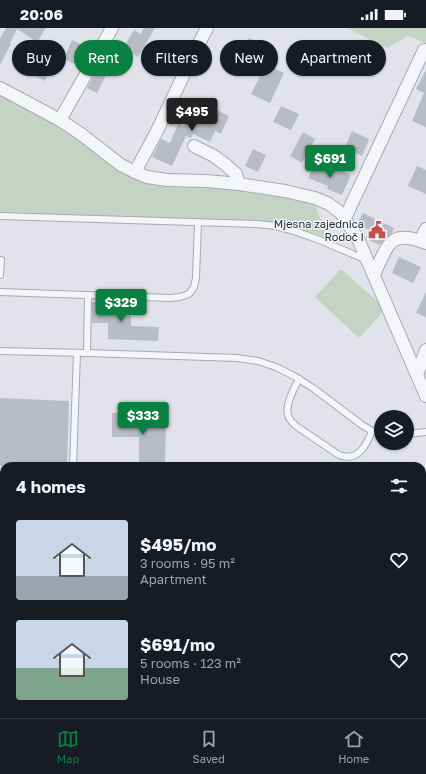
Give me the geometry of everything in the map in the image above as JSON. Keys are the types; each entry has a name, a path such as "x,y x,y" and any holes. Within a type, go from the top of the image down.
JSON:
{"street":[{"path":"60,120 112,28"},
{"path":"135,172 157,131 207,28"},
{"path":"345,218 424,50"},
{"path":"0,88 60,120 81,134 121,165 147,177 167,180 239,184 285,191 315,198 329,204 341,213 358,239 426,396"},
{"path":"194,146 214,156 226,165 236,174 239,184"},
{"path":"374,274 387,247 393,240 404,237 423,242 426,229"},
{"path":"417,375 426,350"}],"lane":[{"path":"0,216 257,224 277,226 318,239 368,260"},
{"path":"0,292 170,298 189,294 194,287 196,278 198,223"},
{"path":"0,276 1,260"},
{"path":"87,353 88,296"},
{"path":"0,351 237,358 258,361 276,367 299,379 372,431 366,446 357,454 351,457 339,455 296,426 290,420 287,409 299,379"},
{"path":"73,462 77,353"},
{"path":"414,433 426,432"}],"green space":[{"path":"347,28 426,28 426,43 408,36 387,48 386,40 371,40"},
{"path":"0,92 60,125 127,171 237,186 313,200 328,238 297,228 267,223 0,214"},
{"path":"341,269 386,309 359,338 315,297"}],"building":[{"path":"6,28 46,28 38,40 34,40 17,29 0,65 0,39"},
{"path":"144,28 155,28 148,40 141,40 141,52 138,57 133,54 133,40 128,40 134,30 141,34"},
{"path":"72,40 74,41 74,64 66,60 66,54"},
{"path":"278,70 284,73 270,103 251,94 260,76 278,76"},
{"path":"426,70 426,127 412,121 424,93 416,89"},
{"path":"35,76 48,76 45,81"},
{"path":"94,76 106,76 97,93 87,88"},
{"path":"208,99 217,103 215,109 229,116 221,134 215,131 210,142 193,134 191,138 186,136 172,166 152,157 161,139 170,143 178,124 184,126 190,112 200,117"},
{"path":"281,106 299,114 291,130 273,122"},
{"path":"352,131 369,139 362,156 345,148"},
{"path":"303,132 315,139 302,163 290,156"},
{"path":"253,149 266,155 258,172 245,166"},
{"path":"314,164 334,172 336,168 351,175 342,195 327,189 328,186 308,178"},
{"path":"417,166 426,170 426,194 408,186"},
{"path":"363,213 394,228 392,233 386,237 380,245 366,239 369,230 357,224"},
{"path":"399,257 421,267 413,283 392,273"},
{"path":"426,292 426,317 416,313"},
{"path":"92,302 128,303 127,316 131,316 131,326 159,327 158,341 108,339 108,323 92,323"},
{"path":"0,398 69,401 67,462 0,462"},
{"path":"112,413 152,414 152,419 166,419 165,462 139,462 139,437 112,437"}],"place":[{"name":"Mjesna zajednica Rodoč I","path":"377,230"}]}
